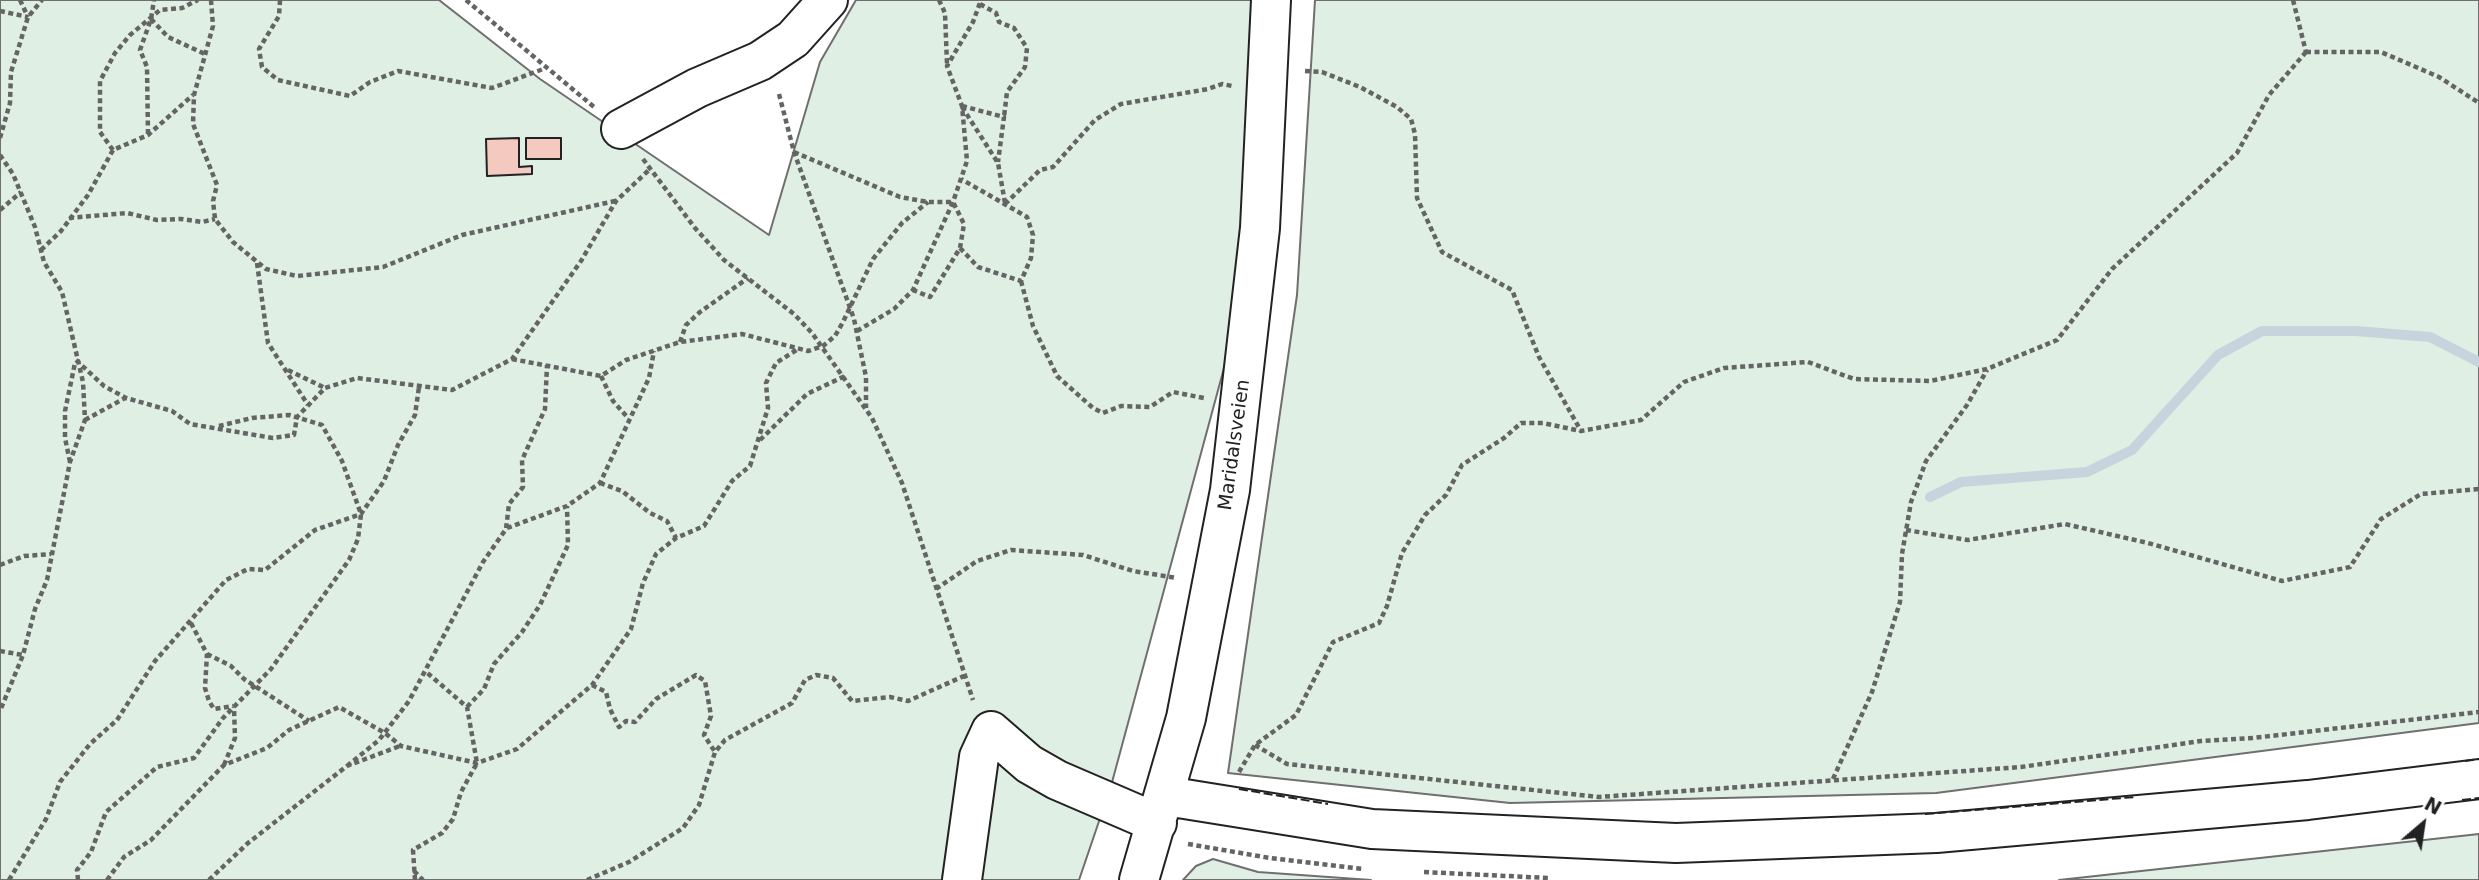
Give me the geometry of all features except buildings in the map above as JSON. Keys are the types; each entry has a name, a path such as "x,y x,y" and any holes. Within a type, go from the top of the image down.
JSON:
{"street":[{"path":"621,129 775,51 793,39 828,0"},
{"name":"Maridalsveien","path":"1139,880 1162,809 1186,719 1214,584 1241,400 1260,229 1271,0"},
{"path":"962,880 979,757 991,731 1029,764 1058,780 1162,809 1371,829 1676,843 1936,833 2295,801 2479,779"}],"path":[{"path":"20,0 28,17"},
{"path":"0,138 10,103 10,72 28,17 42,0"},
{"path":"148,135 147,67 140,50 151,19 153,0"},
{"path":"113,150 100,132 100,81 115,53 130,35 160,9 182,8 198,0"},
{"path":"211,0 213,26 194,95 193,124 217,185 213,201 215,219 233,242 266,269 297,276 383,267 462,235 616,201"},
{"path":"280,0 279,16 259,49 262,67 278,80 350,96 370,82 398,71 492,88 547,68"},
{"path":"466,0 621,129 695,228 724,260 794,314 845,376 866,408 902,483 964,676 976,709 991,731"},
{"path":"939,0 945,13 947,66 962,106 998,163"},
{"path":"2292,0 2306,52"},
{"path":"947,66 981,2 996,13 999,22 1014,27 1027,48 1025,67 1007,92 998,163 1005,204"},
{"path":"0,11 28,17"},
{"path":"151,19 168,37 206,54"},
{"path":"775,51 779,93 794,152 857,331 866,377 866,408"},
{"path":"2479,103 2439,76 2381,52 2306,52 2269,94 2236,153 2112,269 2057,340 1987,369 1930,381 1854,379 1808,362 1724,368 1684,382 1641,419 1581,431 1543,423 1521,423 1504,438 1462,465 1446,495 1425,516 1402,553 1387,606 1379,623 1334,642 1296,715 1255,745 1287,764 1599,797 2021,768 2201,741 2253,738 2479,712"},
{"path":"1005,204 1040,170 1053,167 1095,120 1121,104 1208,89 1222,83 1242,88 1269,78 1322,72 1360,87 1397,107 1411,119 1415,134 1417,198 1442,252 1512,290 1539,357 1581,431"},
{"path":"41,250 61,231 88,195 95,177 113,150 148,135 194,95"},
{"path":"962,106 1004,117"},
{"path":"857,331 894,309 913,290 953,202 967,161 962,106"},
{"path":"794,152 900,197 928,202 953,202"},
{"path":"0,155 21,192 44,262 62,292 83,382 85,420 70,462 47,580 35,609 23,654 0,711"},
{"path":"76,360 104,386 126,398 172,411 190,424 273,438 294,435 298,417 324,388 357,378 452,390 512,359 581,261 616,201 650,169"},
{"path":"961,179 1027,217 1033,235 1031,257 1021,281 1033,326 1057,376 1093,408 1103,413 1121,406 1150,407 1173,392 1241,400"},
{"path":"0,210 21,192"},
{"path":"512,359 601,376 626,360 680,342 742,334 808,351 823,346 835,336 873,259 902,223 928,202"},
{"path":"913,290 930,298 960,248 964,224 953,202"},
{"path":"69,218 127,213 158,220 202,222 215,219"},
{"path":"960,248 978,267 1021,281"},
{"path":"257,262 268,343 308,405"},
{"path":"680,342 686,325 748,278"},
{"path":"224,765 267,748 289,730 338,707 385,733 401,746 477,763 517,749 592,684 631,629 643,583 656,554 676,538 704,526 733,481 750,466 768,408 766,383 776,363 798,348"},
{"path":"506,529 567,506 600,483 628,418 649,378 654,351"},
{"path":"70,462 65,438 65,411 76,360"},
{"path":"209,880 248,844 385,733 409,701 482,562 506,529 509,504 523,487 522,460 545,409 547,365"},
{"path":"1833,779 1872,692 1900,602 1910,502 1926,461 1967,405 1987,369"},
{"path":"287,370 324,388"},
{"path":"601,376 613,401 628,418"},
{"path":"759,440 807,394 845,376"},
{"path":"9,880 46,819 60,782 90,744 117,720 155,661 226,580 248,569 265,570 316,530 360,514 384,481 398,445 415,415 419,387"},
{"path":"85,420 126,398"},
{"path":"78,880 77,870 91,852 106,812 157,766 194,758 234,706 271,669 349,560 358,540 360,514 342,461 323,425 298,417 252,418 216,427"},
{"path":"600,483 622,491 650,513 667,521 676,538"},
{"path":"1906,530 1968,540 2065,524 2148,543 2282,581 2350,567 2381,519 2421,494 2479,489"},
{"path":"467,707 484,689 494,664 522,632 540,605 568,545 567,506"},
{"path":"936,589 977,561 1011,550 1083,555 1133,571 1214,584"},
{"path":"0,565 24,556 51,554"},
{"path":"191,623 207,654 205,688 209,701 214,709 234,706"},
{"path":"0,651 23,654"},
{"path":"207,654 231,666 309,721"},
{"path":"415,880 413,850 442,834 453,819 461,792 477,763 467,707 425,671"},
{"path":"592,684 606,692 618,727 626,721 635,722 656,699 696,675 705,681 711,716 704,735 715,752"},
{"path":"587,880 629,862 683,828 699,805 715,752 726,740 792,703 805,680 816,675 833,678 852,701 890,697 908,701 964,676"},
{"path":"107,880 124,857 151,840 224,765 235,738 234,706"},
{"path":"347,766 401,746"},
{"path":"1207,849 1227,850"},
{"path":"414,871 423,880"}],"green space":[{"path":"0,0 439,0 540,79 769,235 820,62 856,0 1252,0 1247,283 1111,786 1079,880 0,880"},
{"path":"1315,0 2479,0 2479,723 1936,793 1510,803 1228,773 1297,295"},
{"path":"2479,834 2479,880 2059,880"},
{"path":"1213,859 1258,872 1371,880 1183,880 1196,866"}],"waterway":[{"path":"1930,497 1961,482 2087,472 2132,450 2218,355 2262,331 2356,331 2430,337 2479,362"}],"fence":[{"path":"2465,761 2479,759"},
{"path":"1239,789 1328,804"},
{"path":"1925,814 2135,797"},
{"path":"2462,800 2479,798"}]}
